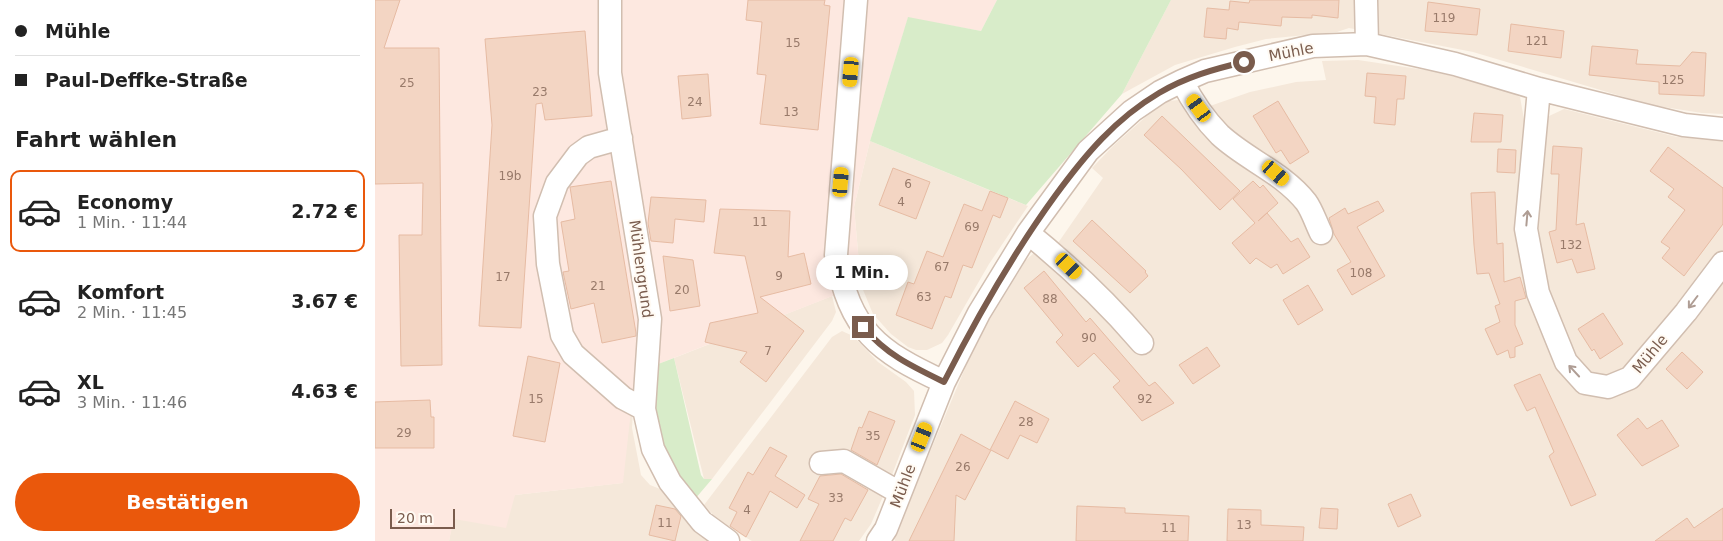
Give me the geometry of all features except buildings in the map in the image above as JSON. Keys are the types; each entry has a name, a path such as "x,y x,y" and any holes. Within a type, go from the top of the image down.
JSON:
{"street":[{"name":"Mühlengrund","path":"610,0 610,73 650,319 644,409 653,448 670,482 702,522 728,541"},
{"path":"856,0 836,255 841,281 850,306 863,327 878,344 905,364 944,382"},
{"path":"1366,0 1367,44"},
{"name":"Mühle","path":"878,541 886,529 944,382 979,313 1029,233 1088,151 1132,111 1160,92 1205,71 1313,46 1367,44 1455,64 1539,90 1684,125 1723,128"},
{"path":"1183,82 1196,104 1221,136 1276,173 1294,188 1307,204 1321,233"},
{"name":"Mühle","path":"1539,90 1526,229 1538,294 1566,362 1585,383 1608,387 1630,378 1686,312 1723,263"},
{"path":"621,138 589,147 578,155 557,183 545,216 548,264 562,335 573,354 623,398 644,409"},
{"path":"1029,233 1069,266 1111,306 1141,343"},
{"path":"821,463 844,460 900,493"}],"shaded area":[{"path":"375,0 997,0 981,31 908,18 870,141 854,207 861,285 635,373 623,483 515,495 506,528 454,519 449,541 375,541"},
{"path":"1171,0 1723,0 1723,114 1702,113 1651,105 1473,52 1349,28 1337,32 1266,39 1235,47 1175,65 1122,94"},
{"path":"1358,60 1432,71 1506,90 1520,97 1524,119 1544,125 1547,117 1564,109 1677,137 1723,140 1723,541 895,541 894,538 976,342 1026,260 1034,253 1049,256 1103,178 1092,168 1113,146 1150,113 1169,101 1178,100 1193,112 1250,92 1296,82 1326,80 1322,61"},
{"path":"870,141 1028,206 989,264 948,335 942,343 927,350 916,350 908,347 891,334 873,314 861,285 854,207"},
{"path":"832,296 836,312 832,321 712,479 704,479 674,358"},
{"path":"842,331 853,336 878,362 906,382 914,391 915,415 890,480 871,524 859,541 752,541 722,524 704,505 832,337"},
{"path":"635,373 632,428 641,475 650,485 665,491 710,541 449,541 453,519 515,495 622,483"}],"green space":[{"path":"997,0 1171,0 1122,94 1026,205 870,141 908,17 981,31"},
{"path":"674,358 701,475 704,479 712,479 695,499 666,457 652,406 653,366"}],"route":[{"path":"863,327 878,344 905,364 944,382 979,313 1029,233 1088,151 1132,111 1160,92 1205,71 1244,62"}]}
